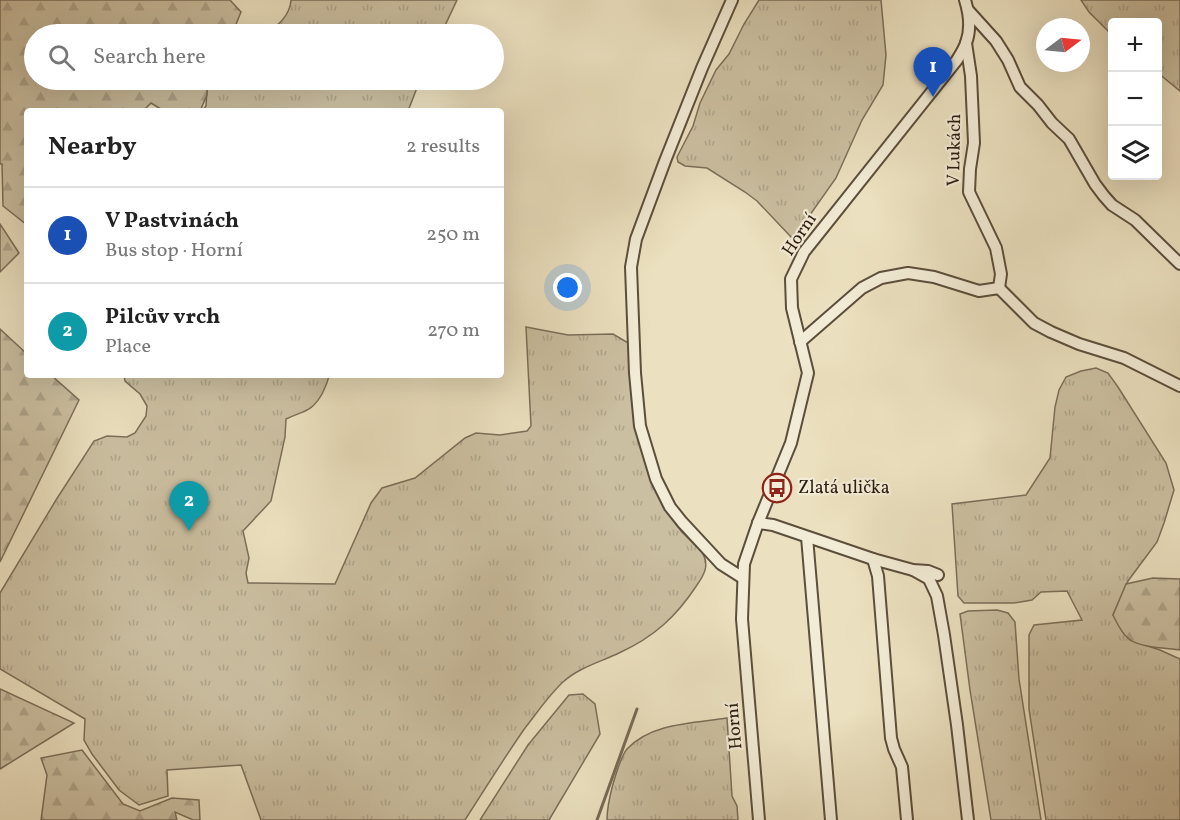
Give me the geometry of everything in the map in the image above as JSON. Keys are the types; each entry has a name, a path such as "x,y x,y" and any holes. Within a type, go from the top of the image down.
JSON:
{"street":[{"path":"732,0 665,161 636,239 631,267 635,373 640,426 656,479 670,507 682,522 721,564 743,578"},
{"path":"966,5 996,41 1008,60 1020,87 1069,139 1104,196 1112,205 1135,220 1180,264"},
{"name":"Horní","path":"759,820 742,619 743,578 744,564 758,524 791,443 808,373 792,308 791,279 804,252 957,60 966,43 969,29 966,5"},
{"name":"V Lukách","path":"966,43 974,143 969,192 996,248 1001,274 999,288"},
{"path":"800,342 862,288 880,278 908,273 934,277 979,291 999,288 1034,322 1051,332 1079,344 1124,358 1180,386"},
{"path":"758,524 773,525 873,559 938,575"},
{"path":"807,537 831,820"},
{"path":"873,559 878,576 891,738 902,767 907,820"},
{"path":"913,570 928,579 937,596 959,736 968,820"}],"green space":[{"path":"0,0 230,0 241,12 236,24 24,24 24,90 207,90 207,95 201,108 159,108 151,103 146,108 24,108 24,223 3,206 2,164 0,164"},
{"path":"291,0 457,0 446,24 279,24"},
{"path":"759,0 881,0 886,55 883,85 862,120 836,178 793,239 757,201 745,192 707,168 685,166 678,162 677,157 693,126 700,103 716,70 729,54"},
{"path":"1081,0 1180,0 1180,91 1162,76 1162,18 1108,18 1108,31 1089,12"},
{"path":"207,90 416,90 409,108 204,108"},
{"path":"0,224 19,253 0,272"},
{"path":"526,327 568,335 613,334 630,344 652,481 663,507 681,531 702,552 706,566 702,577 689,596 654,633 632,647 575,673 558,687 525,728 465,820 261,820 241,765 167,770 168,796 139,805 119,790 92,754 84,740 85,719 0,669 0,593 94,441 107,436 127,437 135,433 146,416 147,406 140,394 124,378 328,378 315,404 286,419 285,437 271,501 243,531 249,558 246,573 248,583 335,584 371,503 382,488 415,478 465,438 476,433 500,435 527,431 531,426"},
{"path":"0,329 24,351 24,378 54,378 79,400 0,562"},
{"path":"1096,368 1108,373 1118,387 1166,463 1174,490 1157,542 1128,581 1113,615 1130,640 1180,659 1180,820 1046,820 1029,709 1029,635 1034,625 1082,620 1067,591 1041,592 1032,600 1014,603 964,603 958,596 952,504 1026,495 1050,458 1055,407 1059,390 1066,377"},
{"path":"1153,578 1180,579 1180,650 1134,642 1124,634 1113,615 1126,584"},
{"path":"997,610 1008,613 1015,622 1019,679 1041,820 991,820 960,614 968,611"},
{"path":"0,689 74,723 0,769"},
{"path":"583,694 595,704 600,734 549,820 480,820 528,745 569,695"},
{"path":"727,718 732,796 737,806 738,820 607,820 610,797 619,765 627,749 637,740 660,729"},
{"path":"82,750 123,804 140,811 172,798 199,800 200,820 193,820 175,812 177,820 41,820 47,775 41,758"}],"waterway":[{"path":"597,820 637,709"}],"place":[{"name":"V Pastvinách","path":"933,97"},
{"name":"Zlatá ulička","path":"777,488"},
{"name":"Pilcův vrch","path":"189,531"}]}
